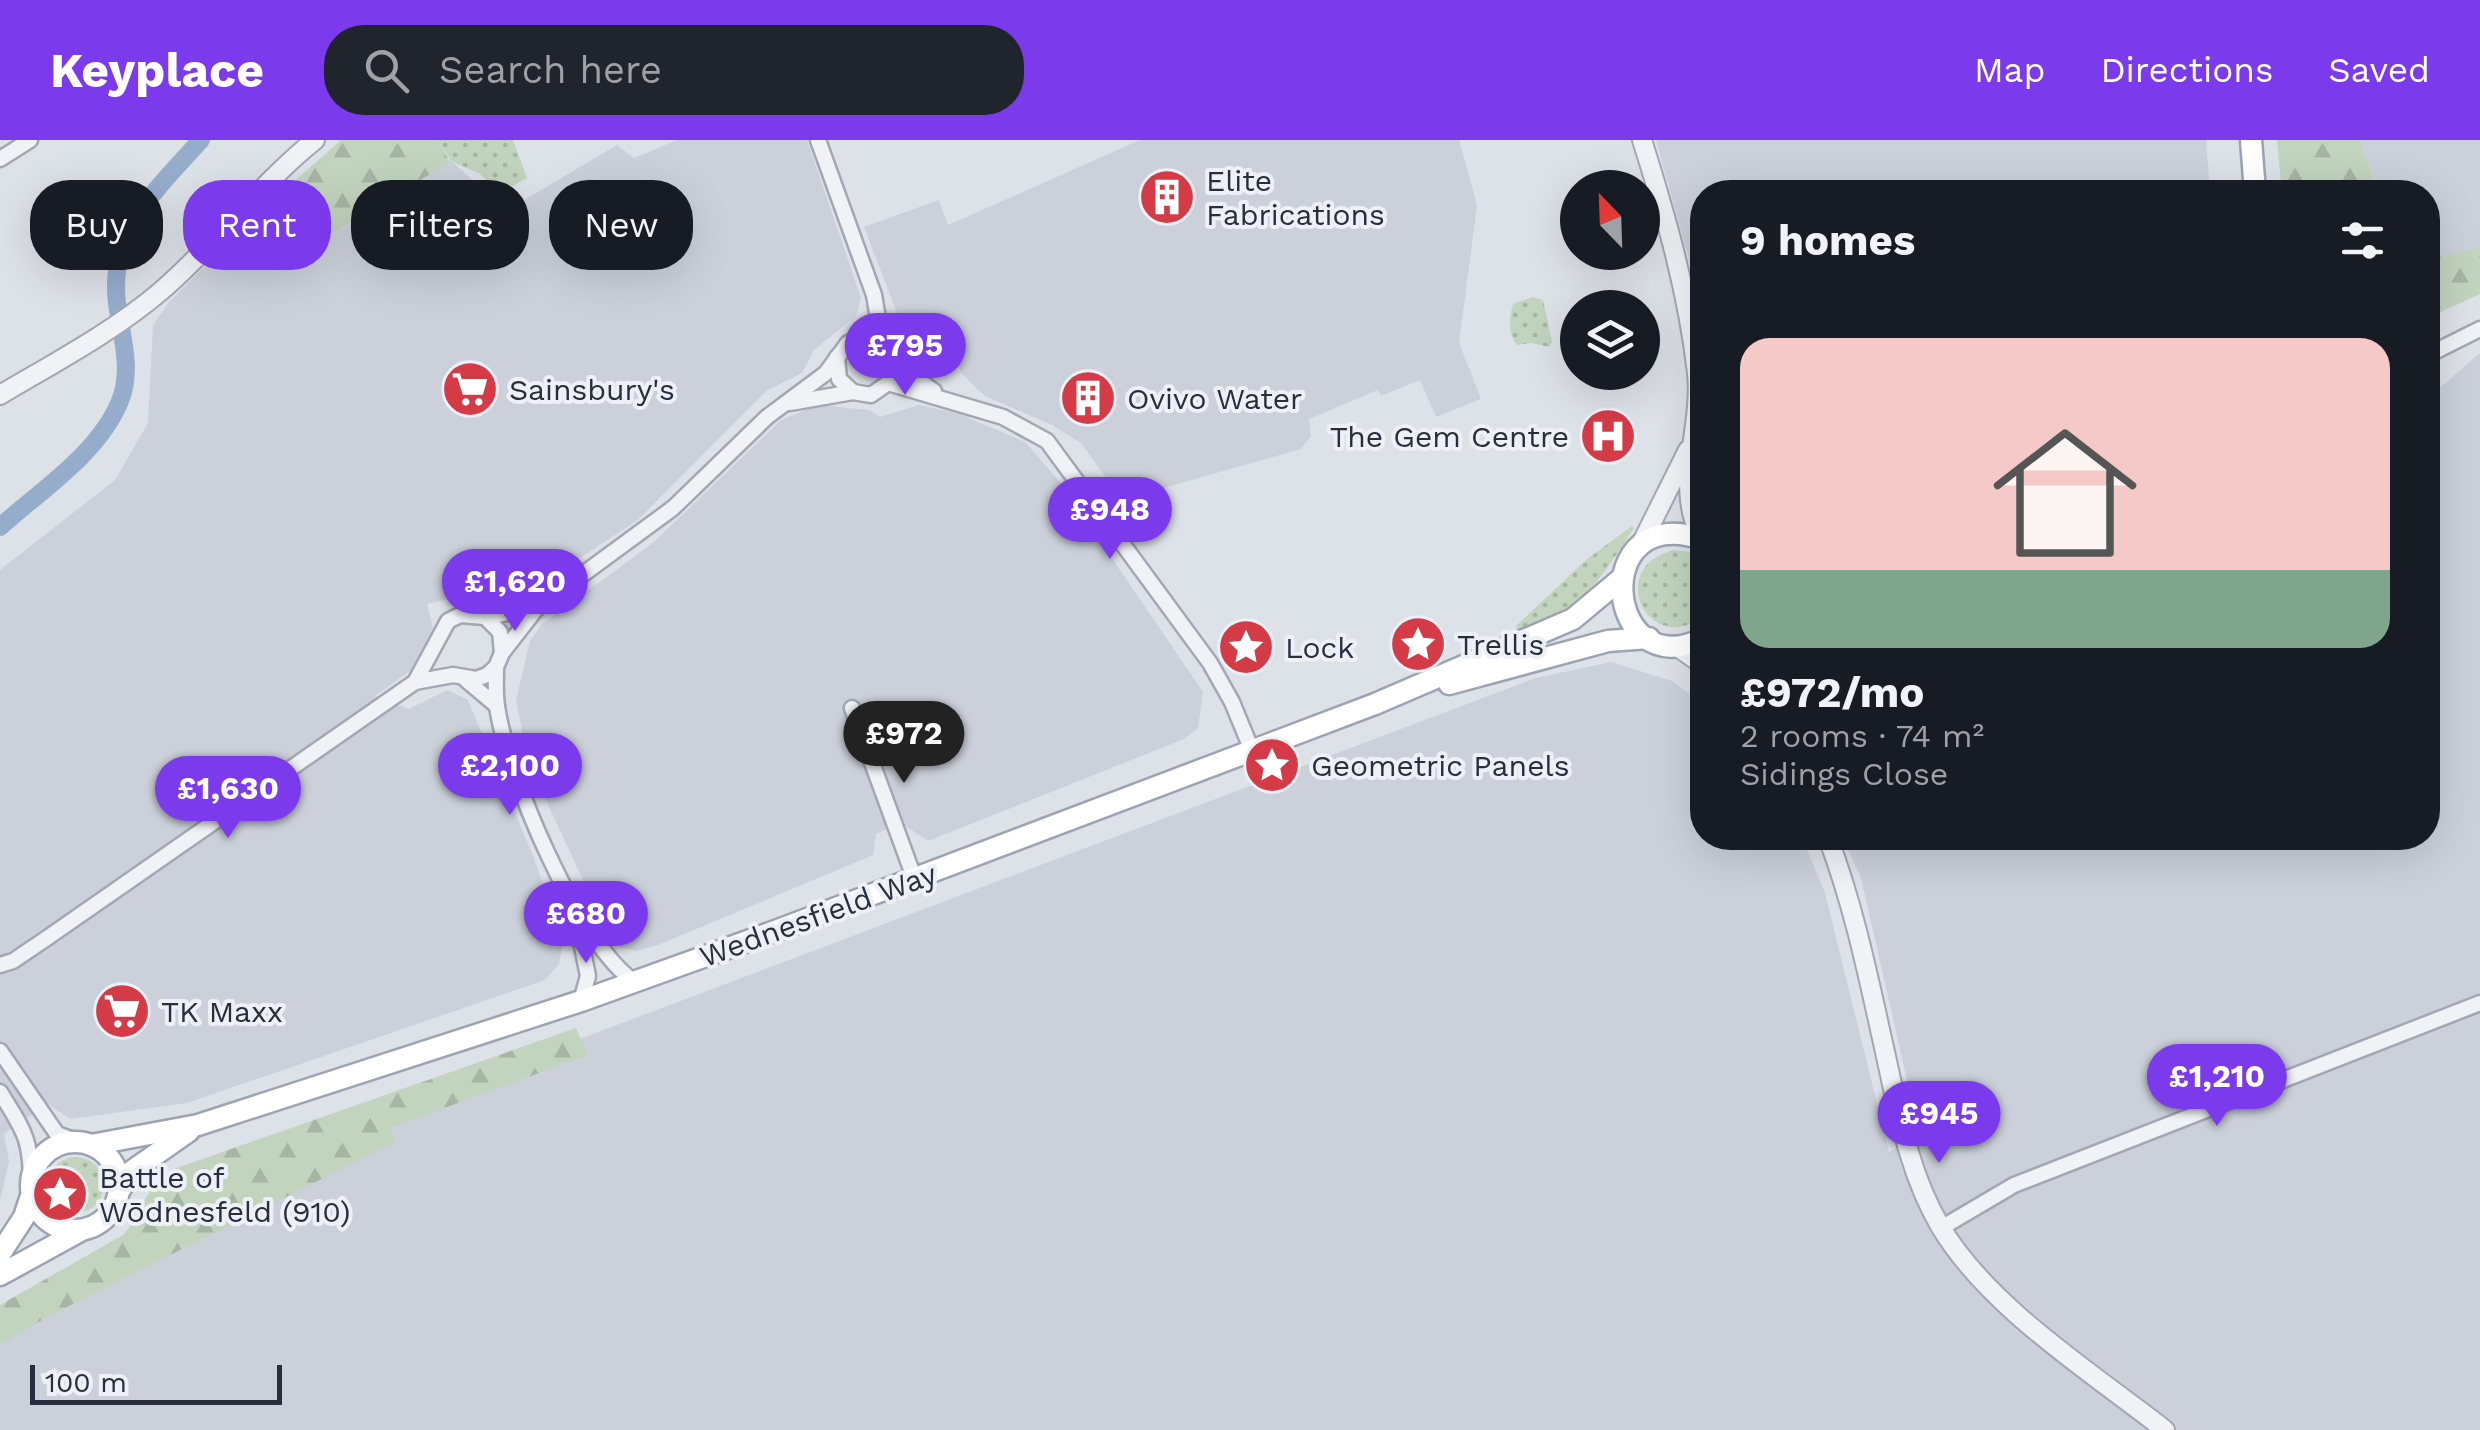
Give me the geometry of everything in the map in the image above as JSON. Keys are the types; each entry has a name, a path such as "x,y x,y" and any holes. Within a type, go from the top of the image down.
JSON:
{"main road":[{"path":"2251,140 2254,180"},
{"path":"1690,537 1670,534 1639,548 1622,578 1621,596 1626,614 1649,638 1676,646 1690,642"},
{"name":"Wednesfield Way","path":"85,1143 198,1125 580,1001 915,880 1375,704 1573,618 1622,578"},
{"name":"Wednesfield Way","path":"1375,704 1570,650 1649,638"},
{"name":"Wednesfield Way","path":"119,1191 132,1171 153,1153 198,1125"},
{"path":"0,1254 24,1217 42,1156 55,1146 85,1143 110,1158 118,1175 119,1191 108,1215 0,1276"},
{"path":"31,1189 36,1206 46,1219 63,1228 83,1229"}],"street":[{"path":"0,159 30,140"},
{"path":"0,395 147,302 316,140"},
{"path":"785,404 853,392 871,395 888,383 893,363 882,342 874,295 818,140"},
{"path":"1642,140 1672,244 1690,328"},
{"path":"865,337 874,295"},
{"path":"2440,349 2480,329"},
{"path":"415,682 487,675 537,608 673,508 759,424 826,373 848,342 865,337 882,342"},
{"path":"838,357 839,379 853,392"},
{"path":"893,363 942,397"},
{"path":"888,383 1020,424 1056,450 1210,664 1228,694 1253,753"},
{"path":"1639,548 1690,446"},
{"path":"1690,477 1690,509"},
{"path":"0,980 6,963 415,682 448,621 471,613 486,617 537,608"},
{"path":"486,617 500,632 497,706 518,779 575,912 588,976 580,1001"},
{"path":"1676,646 1690,656"},
{"path":"436,648 445,669 497,706"},
{"path":"852,708 915,880"},
{"path":"1832,850 1848,898 1908,1152 1941,1228 1978,1276 2017,1314 2165,1430"},
{"path":"575,912 613,964 635,982"},
{"path":"1941,1228 2014,1185 2480,1004"},
{"path":"0,1051 58,1134 85,1143"},
{"path":"0,1092 31,1148 31,1189"}],"shaded area":[{"path":"677,140 807,140 861,298 856,316 814,350 802,373 766,391 638,520 506,606 472,594 427,604 433,628 410,671 375,696 409,709 447,690 468,700 533,856 563,941 559,964 545,980 187,1103 70,1119 48,1104 4,1134 9,1161 0,1201 0,570 115,480 148,423 153,325 169,302 201,270 331,270 331,235 351,222 351,270 529,270 529,197 549,185 549,270 693,270 693,180 558,180 617,145 634,158"},
{"path":"1140,140 1459,140 1477,205 1459,343 1481,399 1436,417 1420,380 1381,396 1378,390 1309,419 1311,436 1301,449 1138,495 1113,487 1081,443 1052,425 985,396 962,374 953,353 923,364 914,357 864,227 939,200 948,225"},
{"path":"1656,140 2206,140 2209,180 1690,180 1690,263"},
{"path":"2277,140 2480,140 2480,287 2440,305 2440,180 2281,180"},
{"path":"451,161 473,180 420,180"},
{"path":"2480,353 2480,1430 0,1430 0,1326 209,1179 1536,678 1611,662 1672,681 1690,694 1690,850 1807,850 1825,893 1889,1152 1920,1137 1861,878 1848,850 2440,850 2440,388"},
{"path":"818,405 869,410 880,417 919,405 957,413 1025,442 1060,482 1203,692 1198,728 1184,739 928,841 901,823 876,834 873,855 658,945 636,951 620,947 601,918 550,809 524,741 516,700 530,641 542,624 653,543 781,420"}],"green space":[{"path":"341,140 438,140 450,162 420,180 351,180 351,222 331,234 331,180 296,180"},
{"path":"438,140 513,140 527,178 486,180 451,161"},
{"path":"2277,140 2359,140 2373,180 2281,180"},
{"path":"2480,247 2480,294 2440,312 2440,256"},
{"path":"1533,297 1543,300 1552,342 1549,347 1517,345 1512,336 1513,304"},
{"path":"1632,526 1620,549 1587,592 1575,603 1519,633 1516,626 1586,560"},
{"path":"1674,550 1690,553 1690,622 1665,626 1651,618 1642,605 1638,589 1641,573 1653,559"},
{"path":"576,1028 588,1055 390,1128 395,1142 47,1317 0,1345 0,1305 123,1235 151,1190 177,1168"},
{"path":"76,1157 96,1165 104,1185 96,1205 76,1213 56,1205 48,1185 56,1165"}],"waterway":[{"path":"0,527 84,454 120,401 126,377 117,303 120,255 128,233 153,194 201,140"}],"place":[{"name":"Elite Fabrications","path":"1167,197"},
{"name":"Sainsbury's","path":"470,389"},
{"name":"Ovivo Water","path":"1088,398"},
{"name":"The Gem Centre","path":"1608,436"},
{"name":"Trellis","path":"1418,644"},
{"name":"Lock","path":"1246,647"},
{"name":"Geometric Panels","path":"1272,765"},
{"name":"TK Maxx","path":"122,1011"},
{"name":"Battle of Wōdnesfeld (910)","path":"60,1194"}]}
